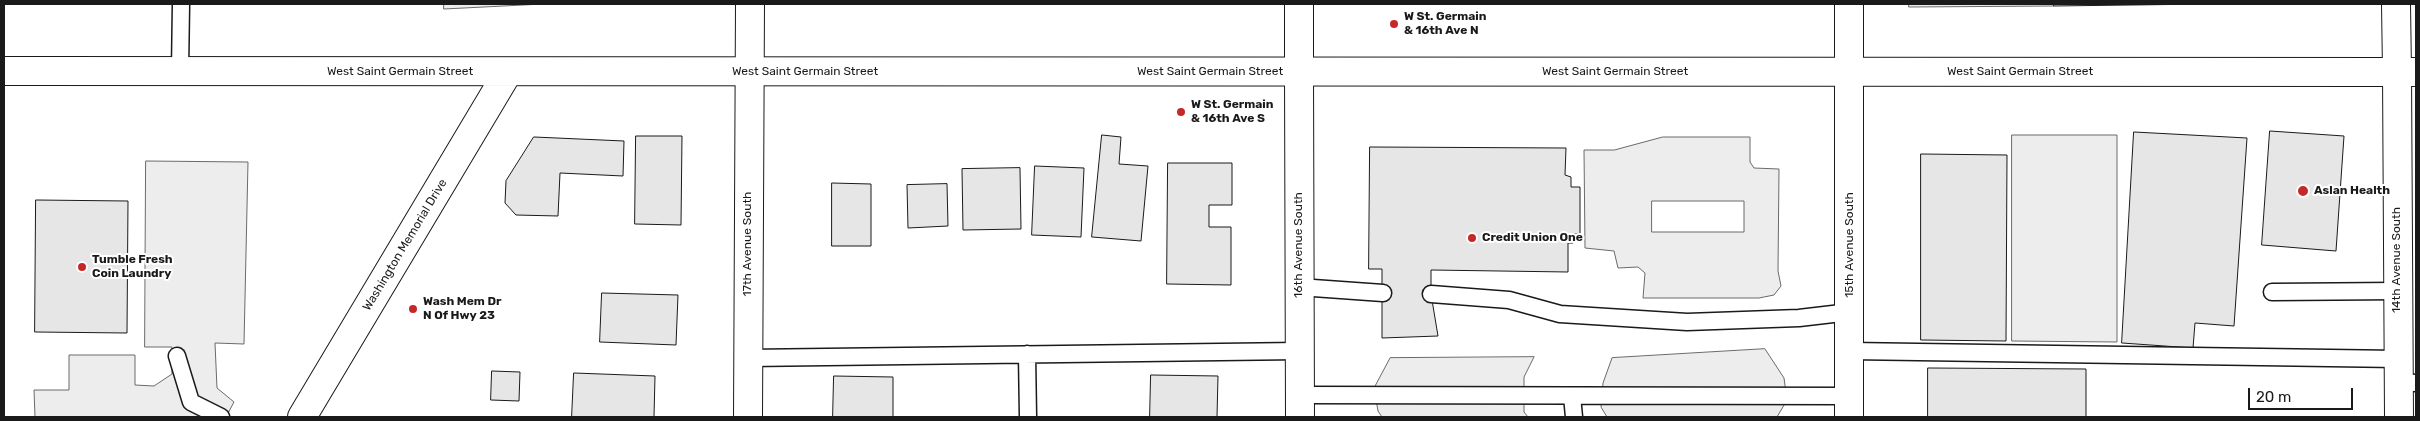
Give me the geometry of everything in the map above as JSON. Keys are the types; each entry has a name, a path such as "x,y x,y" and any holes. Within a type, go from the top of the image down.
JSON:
{"street":[{"name":"17th Avenue South","path":"748,417 750,4"},
{"name":"16th Avenue South","path":"1299,4 1300,406"},
{"name":"15th Avenue South","path":"1849,4 1849,407"},
{"name":"14th Avenue South","path":"2396,4 2406,72 2398,291 2404,375 2398,417"},
{"name":"West Saint Germain Street","path":"4,71 2406,72"},
{"name":"Washington Memorial Drive","path":"302,417 508,72"}],"lane":[{"path":"180,71 181,4"},
{"path":"1299,287 1383,292"},
{"path":"2272,292 2398,291"},
{"path":"1431,294 1509,300 1560,314 1687,322 1799,318 1850,312"},
{"path":"1850,350 2404,375"},
{"path":"748,358 1299,351"},
{"path":"1028,354 1028,417"},
{"path":"177,356 192,402 221,417"},
{"path":"1572,396 1574,417"},
{"path":"1300,406 1572,396 1849,407"}],"shaded area":[{"path":"444,4 543,4 444,9"},
{"path":"1909,4 2054,4 2054,6 1909,7"},
{"path":"2012,135 2117,135 2117,342 2012,341"},
{"path":"1663,137 1750,137 1750,162 1754,168 1779,169 1778,271 1781,286 1774,295 1759,298 1643,298 1645,273 1638,267 1618,268 1614,251 1585,248 1584,150 1614,150","holes":["1652,201 1744,201 1744,232 1652,232"]},
{"path":"146,161 248,162 244,344 215,343 217,388 234,402 226,417 35,417 34,390 69,390 69,355 135,355 135,385 154,386 172,374 172,347 145,347"},
{"path":"1765,349 1784,378 1787,400 1777,417 1607,417 1601,407 1603,383 1612,358"},
{"path":"1534,357 1524,377 1524,412 1528,417 1382,417 1378,411 1374,388 1390,358"}],"building":[{"path":"2054,4 2209,4 2054,6"},
{"name":"Aslan Health","path":"2270,131 2344,136 2336,251 2262,245"},
{"path":"2134,132 2247,138 2234,326 2195,323 2193,348 2122,343"},
{"path":"1102,135 1121,137 1119,164 1148,166 1141,241 1092,237"},
{"path":"636,136 682,136 681,225 635,224"},
{"path":"534,137 624,141 623,176 560,173 558,216 516,215 505,203 506,181"},
{"name":"Credit Union One","path":"1370,147 1566,148 1565,175 1571,177 1571,187 1580,187 1580,234 1574,234 1573,243 1568,243 1568,272 1431,270 1431,294 1438,336 1382,338 1382,269 1369,269"},
{"path":"1921,154 2007,155 2006,341 1921,340"},
{"path":"1168,163 1232,163 1232,205 1209,205 1209,227 1231,227 1231,285 1167,284"},
{"path":"1035,166 1084,168 1081,237 1032,235"},
{"path":"1020,168 1021,229 963,230 962,169"},
{"path":"832,183 871,184 871,246 832,246"},
{"path":"947,184 948,226 908,228 907,185"},
{"name":"Tumble Fresh Coin Laundry","path":"36,200 128,201 127,333 35,332"},
{"path":"602,293 678,295 676,345 600,342"},
{"path":"1928,368 2086,369 2086,417 1928,417"},
{"path":"492,371 520,372 519,401 491,400"},
{"path":"574,373 655,376 654,417 572,417"},
{"path":"1151,375 1218,376 1217,417 1150,417"},
{"path":"834,376 893,377 893,417 833,417"}],"place":[{"name":"W St. Germain & 16th Ave N","path":"1394,24"},
{"name":"W St. Germain & 16th Ave S","path":"1181,112"},
{"name":"Aslan Health","path":"2303,191"},
{"name":"Credit Union One","path":"1472,238"},
{"name":"Tumble Fresh Coin Laundry","path":"82,267"},
{"name":"Wash Mem Dr N Of Hwy 23","path":"413,309"}]}
